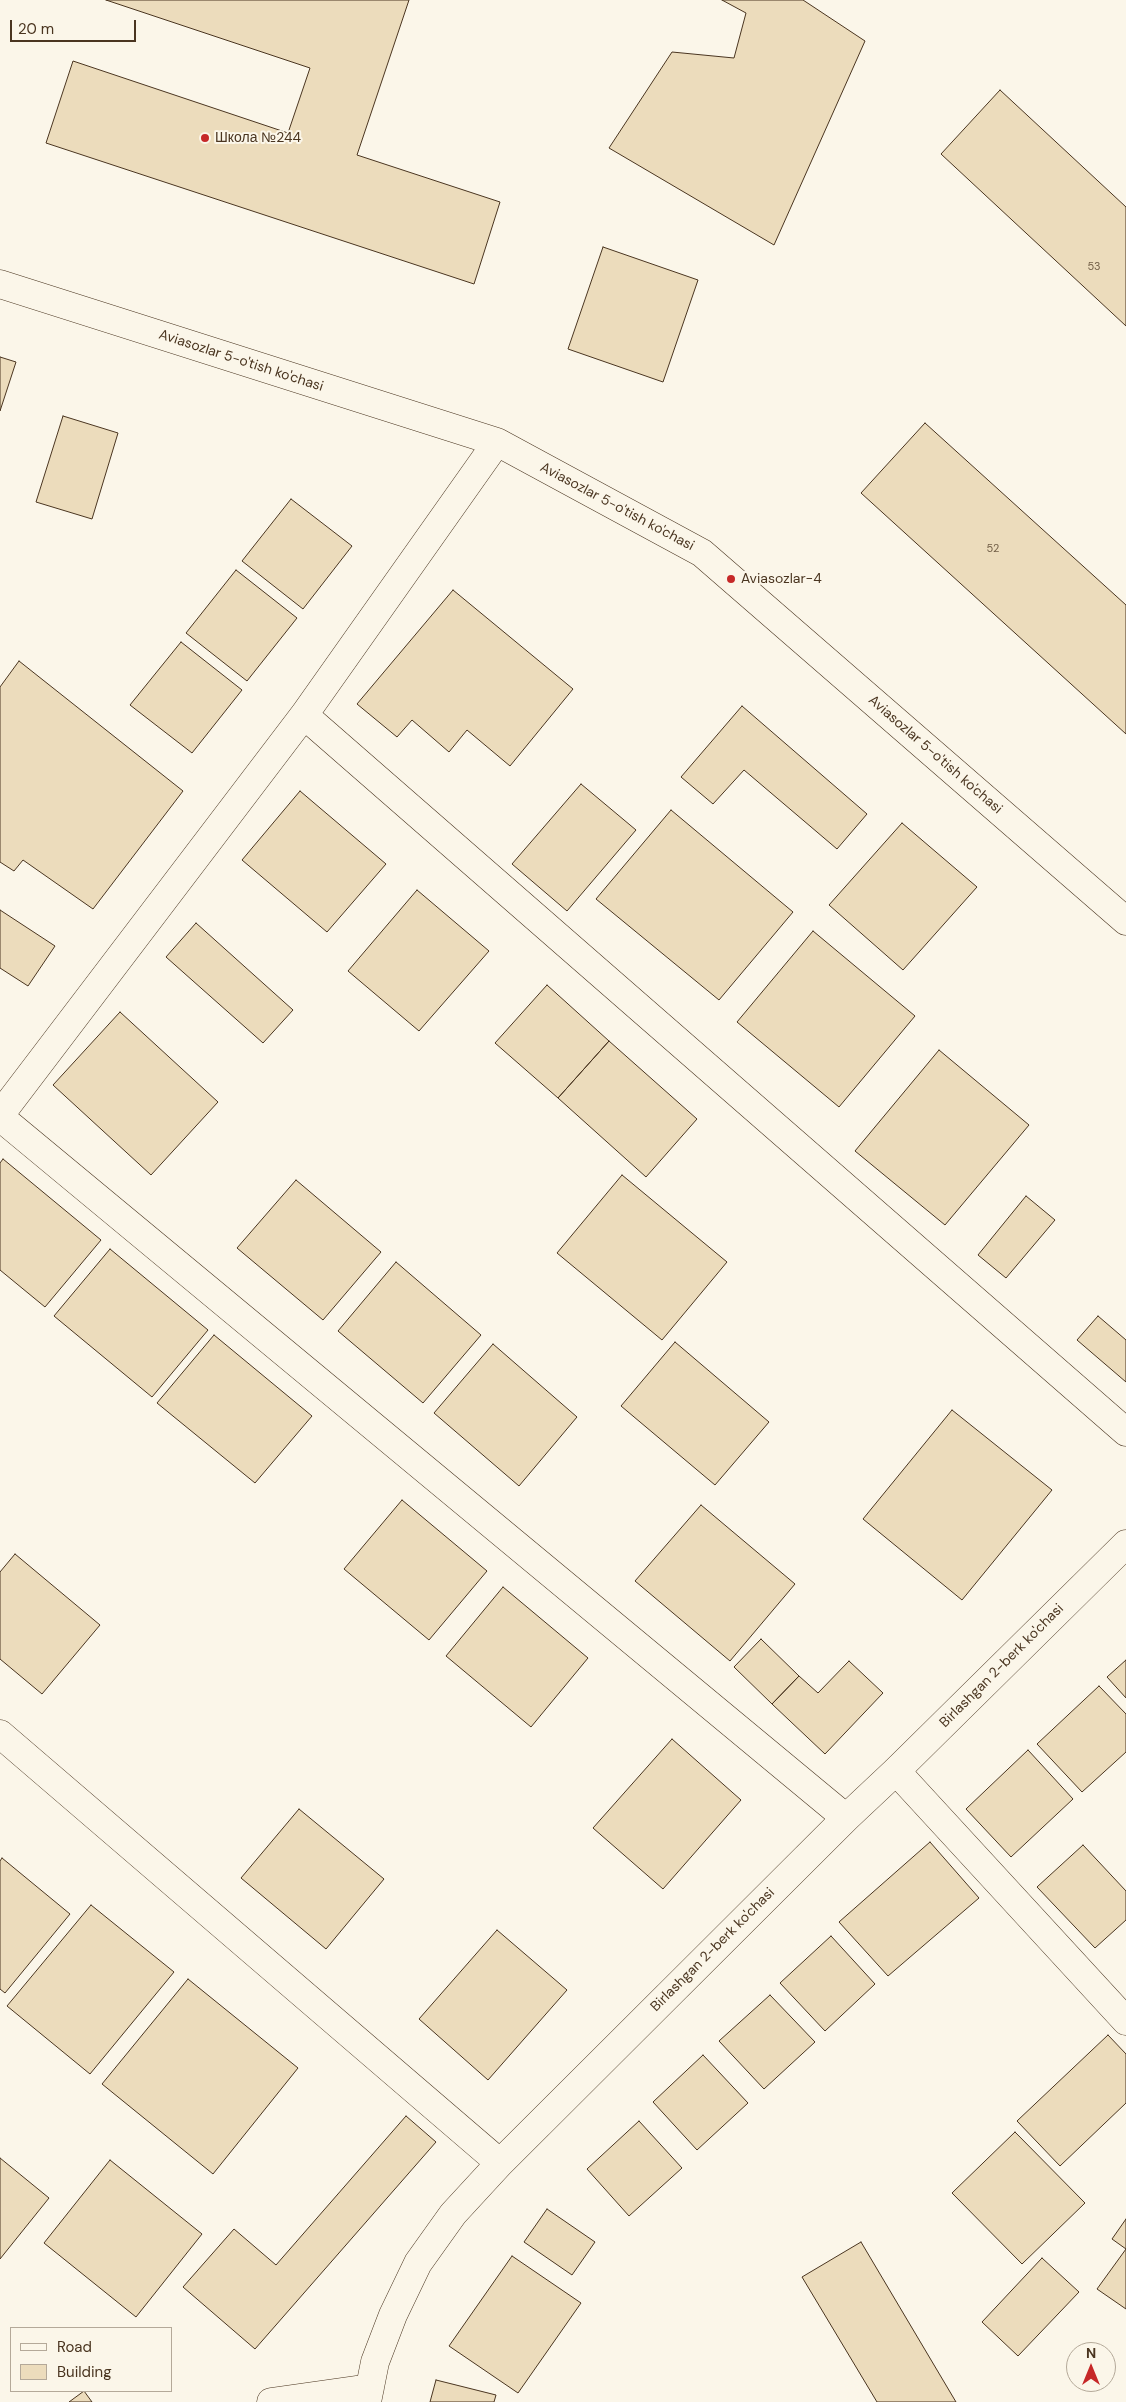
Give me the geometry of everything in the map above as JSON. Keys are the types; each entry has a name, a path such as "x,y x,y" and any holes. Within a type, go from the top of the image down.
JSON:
{"street":[{"name":"Aviasozlar 5-o'tish ko'chasi","path":"0,284 497,442 702,553 1126,921"},
{"path":"497,442 304,716 0,1116 846,1818"},
{"path":"304,716 1126,1432"},
{"name":"Birlashgan 2-berk ko'chasi","path":"369,2395 375,2362 393,2315 418,2263 454,2214 500,2163 846,1818 1126,1544"},
{"path":"0,1734 500,2163"},
{"path":"896,1771 1126,2020"},
{"path":"271,2402 369,2395"}],"building":[{"name":"Школа №244","path":"106,0 409,0 357,155 500,202 474,284 46,143 73,61 288,133 310,68"},
{"path":"722,0 803,0 865,41 774,245 609,148 672,52 734,58 746,13"},
{"path":"1000,90 1126,207 1126,326 941,154"},
{"path":"603,247 698,280 663,382 568,349"},
{"path":"0,357 16,362 0,411"},
{"path":"63,416 118,433 92,519 36,502"},
{"path":"925,423 1126,605 1126,734 861,493"},
{"path":"291,499 352,546 303,609 242,561"},
{"path":"236,570 297,618 247,681 186,633"},
{"path":"453,590 573,689 510,766 467,730 449,752 412,720 397,737 357,704"},
{"path":"181,642 242,690 192,753 130,705"},
{"path":"19,661 183,791 93,909 23,860 14,871 0,862 0,687"},
{"path":"742,706 867,814 837,849 744,770 713,804 681,777"},
{"path":"581,784 636,830 567,911 512,864"},
{"path":"300,791 386,864 327,932 242,860"},
{"path":"671,810 793,912 719,1000 596,899"},
{"path":"902,823 977,887 903,970 829,905"},
{"path":"417,890 489,951 419,1031 348,971"},
{"path":"0,910 55,946 28,986 0,968"},
{"path":"196,923 293,1010 263,1043 166,957"},
{"path":"813,931 915,1016 839,1107 737,1022"},
{"path":"547,985 609,1041 558,1098 495,1043"},
{"path":"120,1012 218,1102 151,1175 53,1085"},
{"path":"609,1041 697,1119 646,1177 558,1098"},
{"path":"939,1050 1029,1125 945,1225 855,1151"},
{"path":"3,1159 101,1240 45,1307 0,1270 0,1163"},
{"path":"622,1175 727,1262 662,1340 557,1253"},
{"path":"296,1180 381,1252 323,1320 237,1248"},
{"path":"1026,1196 1055,1220 1006,1278 978,1255"},
{"path":"110,1249 208,1330 152,1397 54,1316"},
{"path":"396,1262 481,1335 423,1403 338,1331"},
{"path":"1098,1316 1126,1340 1126,1382 1077,1340"},
{"path":"214,1335 312,1416 255,1483 157,1403"},
{"path":"675,1342 769,1422 715,1485 621,1406"},
{"path":"493,1344 577,1417 519,1486 434,1413"},
{"path":"952,1410 1052,1490 962,1600 863,1519"},
{"path":"402,1500 487,1571 429,1640 344,1569"},
{"path":"701,1505 795,1584 730,1661 635,1581"},
{"path":"15,1554 100,1625 42,1694 0,1659 0,1572"},
{"path":"503,1587 588,1658 531,1727 446,1656"},
{"path":"761,1639 799,1676 772,1704 734,1667"},
{"path":"1126,1660 1126,1698 1107,1677"},
{"path":"849,1661 883,1693 825,1754 772,1704 799,1676 818,1693"},
{"path":"1099,1686 1126,1714 1126,1752 1082,1792 1037,1744"},
{"path":"672,1739 741,1800 663,1889 593,1828"},
{"path":"1028,1750 1073,1799 1011,1857 966,1809"},
{"path":"299,1809 384,1879 326,1949 241,1878"},
{"path":"930,1842 979,1898 888,1976 839,1922"},
{"path":"1083,1845 1126,1891 1126,1920 1095,1948 1037,1887"},
{"path":"2,1858 70,1914 5,1993 0,1989 0,1861"},
{"path":"91,1905 174,1972 90,2074 7,2006"},
{"path":"497,1930 567,1990 488,2080 419,2019"},
{"path":"831,1936 875,1984 825,2031 780,1983"},
{"path":"188,1979 298,2068 213,2174 102,2084"},
{"path":"770,1995 815,2042 764,2089 719,2041"},
{"path":"1108,2035 1126,2054 1126,2103 1060,2166 1017,2121"},
{"path":"703,2055 748,2103 697,2150 653,2102"},
{"path":"406,2116 436,2142 255,2349 183,2287 234,2229 276,2265"},
{"path":"639,2121 682,2168 629,2216 587,2169"},
{"path":"1015,2132 1085,2203 1022,2264 952,2193"},
{"path":"0,2158 49,2198 0,2259"},
{"path":"110,2160 202,2234 136,2317 44,2243"},
{"path":"547,2209 595,2242 572,2275 524,2242"},
{"path":"1126,2219 1126,2249 1112,2239"},
{"path":"861,2242 956,2402 877,2402 802,2277"},
{"path":"1126,2249 1126,2309 1097,2289"},
{"path":"512,2256 581,2303 518,2393 449,2346"},
{"path":"1042,2258 1079,2292 1018,2356 982,2322"},
{"path":"436,2380 496,2395 494,2402 430,2402"},
{"path":"85,2392 92,2402 69,2402"}],"place":[{"name":"Школа №244","path":"205,138"},
{"name":"Aviasozlar-4","path":"731,579"}]}
